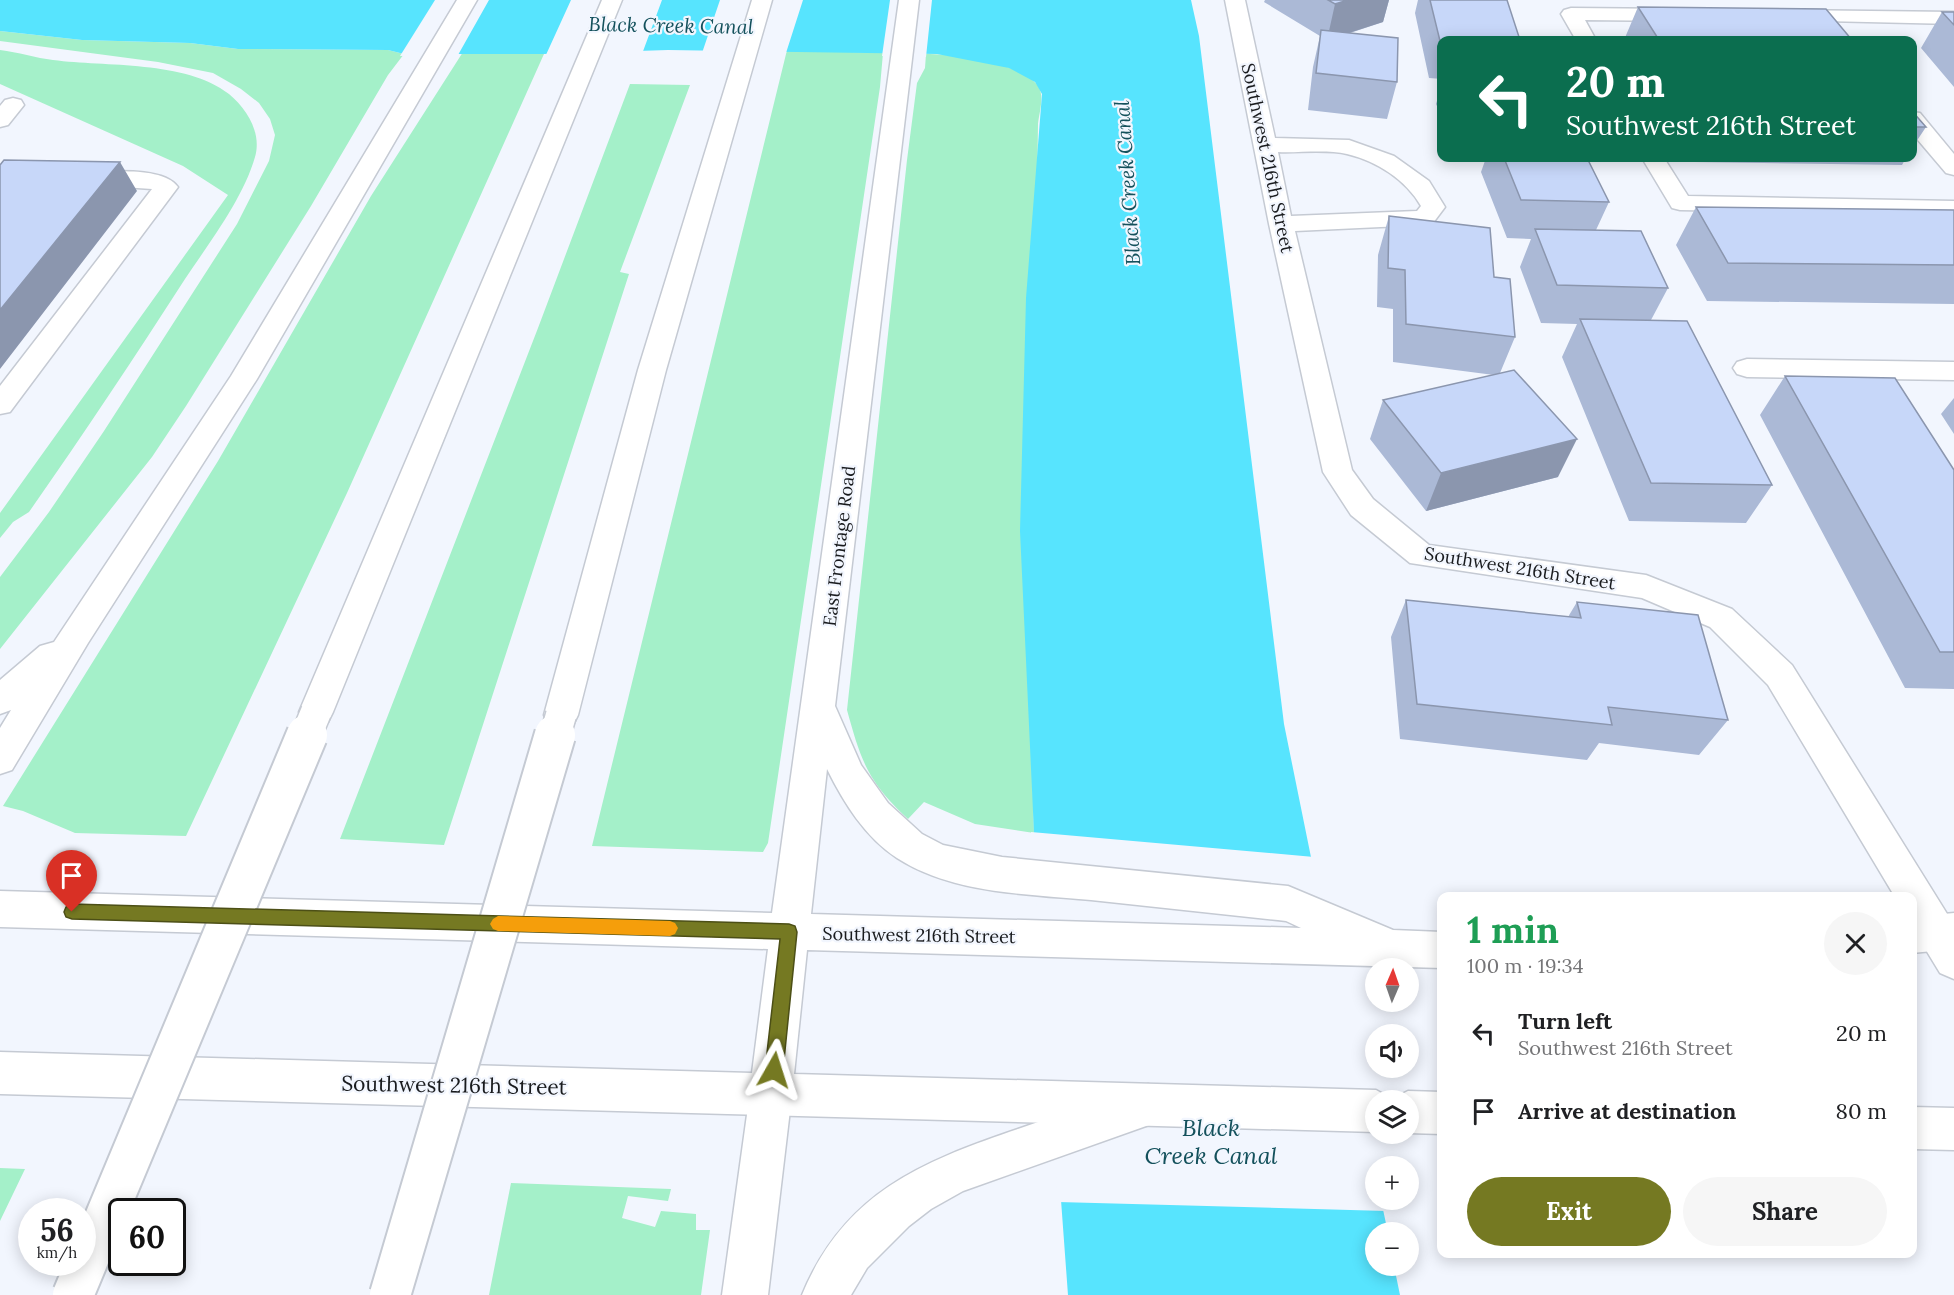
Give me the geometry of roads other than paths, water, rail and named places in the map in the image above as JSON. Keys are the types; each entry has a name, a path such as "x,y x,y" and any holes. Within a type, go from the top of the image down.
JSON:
{"main road":[{"path":"0,759 76,634 243,379 467,0"},
{"path":"73,1295 572,90 612,0"},
{"path":"390,1295 561,715 652,370 762,0"},
{"name":"East Frontage Road","path":"745,1295 789,932 909,0"},
{"name":"Southwest 216th Street","path":"1235,0 1281,224 1338,472 1362,507 1421,555 1646,587 1721,618 1780,675 1912,892"},
{"path":"1835,0 1863,34"},
{"path":"1584,36 1570,14 1698,15"},
{"path":"1767,16 1954,18"},
{"path":"1917,124 1954,168"},
{"path":"1264,145 1348,147 1386,161 1421,186 1433,207 1424,218 1399,221 1281,224"},
{"path":"1655,162 1680,203 1954,208"},
{"path":"0,405 166,187 152,180 60,179"},
{"path":"1747,368 1954,371"},
{"path":"1881,370 1899,399"},
{"path":"0,700 76,634"},
{"path":"818,706 840,764 852,785 887,827 903,841 931,858 968,869 1002,874 1288,904 1396,948"},
{"name":"Southwest 216th Street","path":"1917,901 1940,939"},
{"name":"Southwest 216th Street","path":"0,909 1437,950"},
{"name":"Southwest 216th Street","path":"0,1073 1365,1111"},
{"path":"825,1295 851,1252 908,1199 953,1173 1148,1105"},
{"path":"1917,1128 1954,1129"}],"water":[{"name":"Black Creek Canal","path":"0,0 1191,0 1199,36 1284,724 1365,1124 1365,1144 1369,1144 1372,1156 1365,1156 1365,1210 1383,1210 1386,1222 1365,1222 1365,1276 1396,1276 1400,1295 1068,1295 1034,833 1020,531 1026,298 1042,94 1035,82 1009,68 937,54 668,50 544,54 404,54 388,50 238,49 190,43 82,40 0,31"}]}
